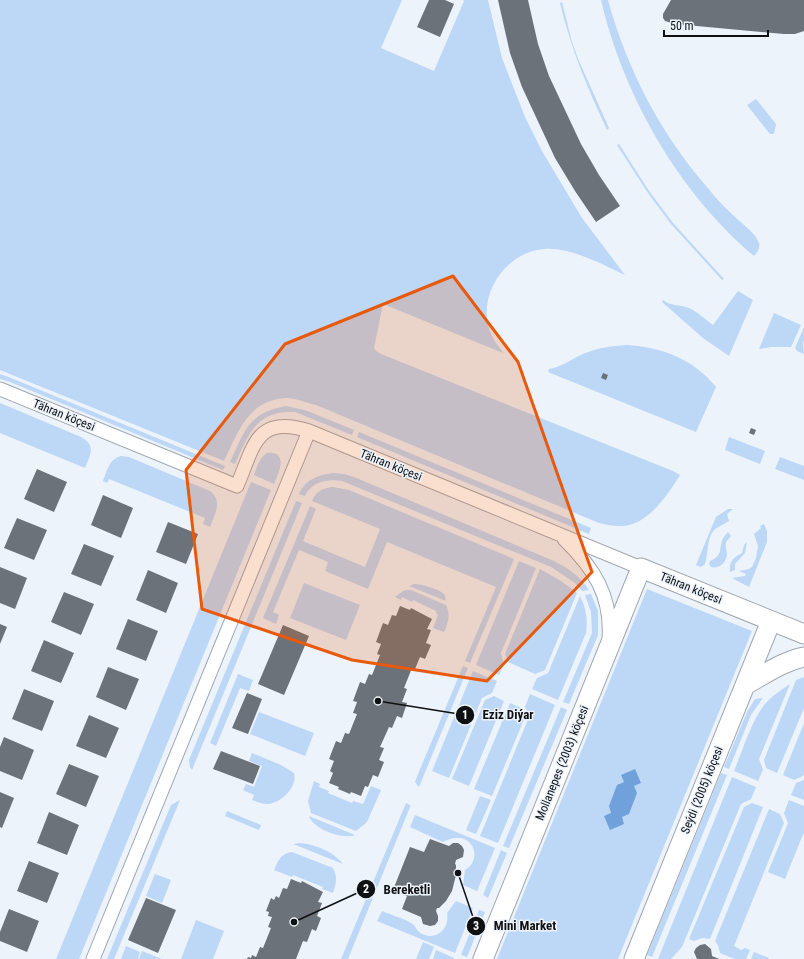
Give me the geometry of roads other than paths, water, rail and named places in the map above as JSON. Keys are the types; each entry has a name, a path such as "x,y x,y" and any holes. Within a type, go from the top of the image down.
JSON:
{"street":[{"name":"Tähran köçesi","path":"4,390 237,486 254,444 260,435 266,430 274,427 289,426 309,431 804,634"},
{"path":"93,959 309,431"},
{"path":"558,533 576,550 591,569 602,588 607,606 609,629 608,651"},
{"name":"Mollanepes (2003) köçesi","path":"483,959 641,568"},
{"name":"Seýdi (2005) köçesi","path":"634,959 771,621"},
{"path":"745,685 781,665 796,658 804,657"}],"water":[{"path":"635,769 641,783 634,786 637,793 629,814 622,817 624,824 610,830 604,816 611,813 609,806 617,785 624,782 621,775"}],"place":[{"name":"Eziz Diýar","path":"378,701"},
{"name":"Mini Market","path":"458,873"},
{"name":"Bereketli","path":"294,922"}]}
